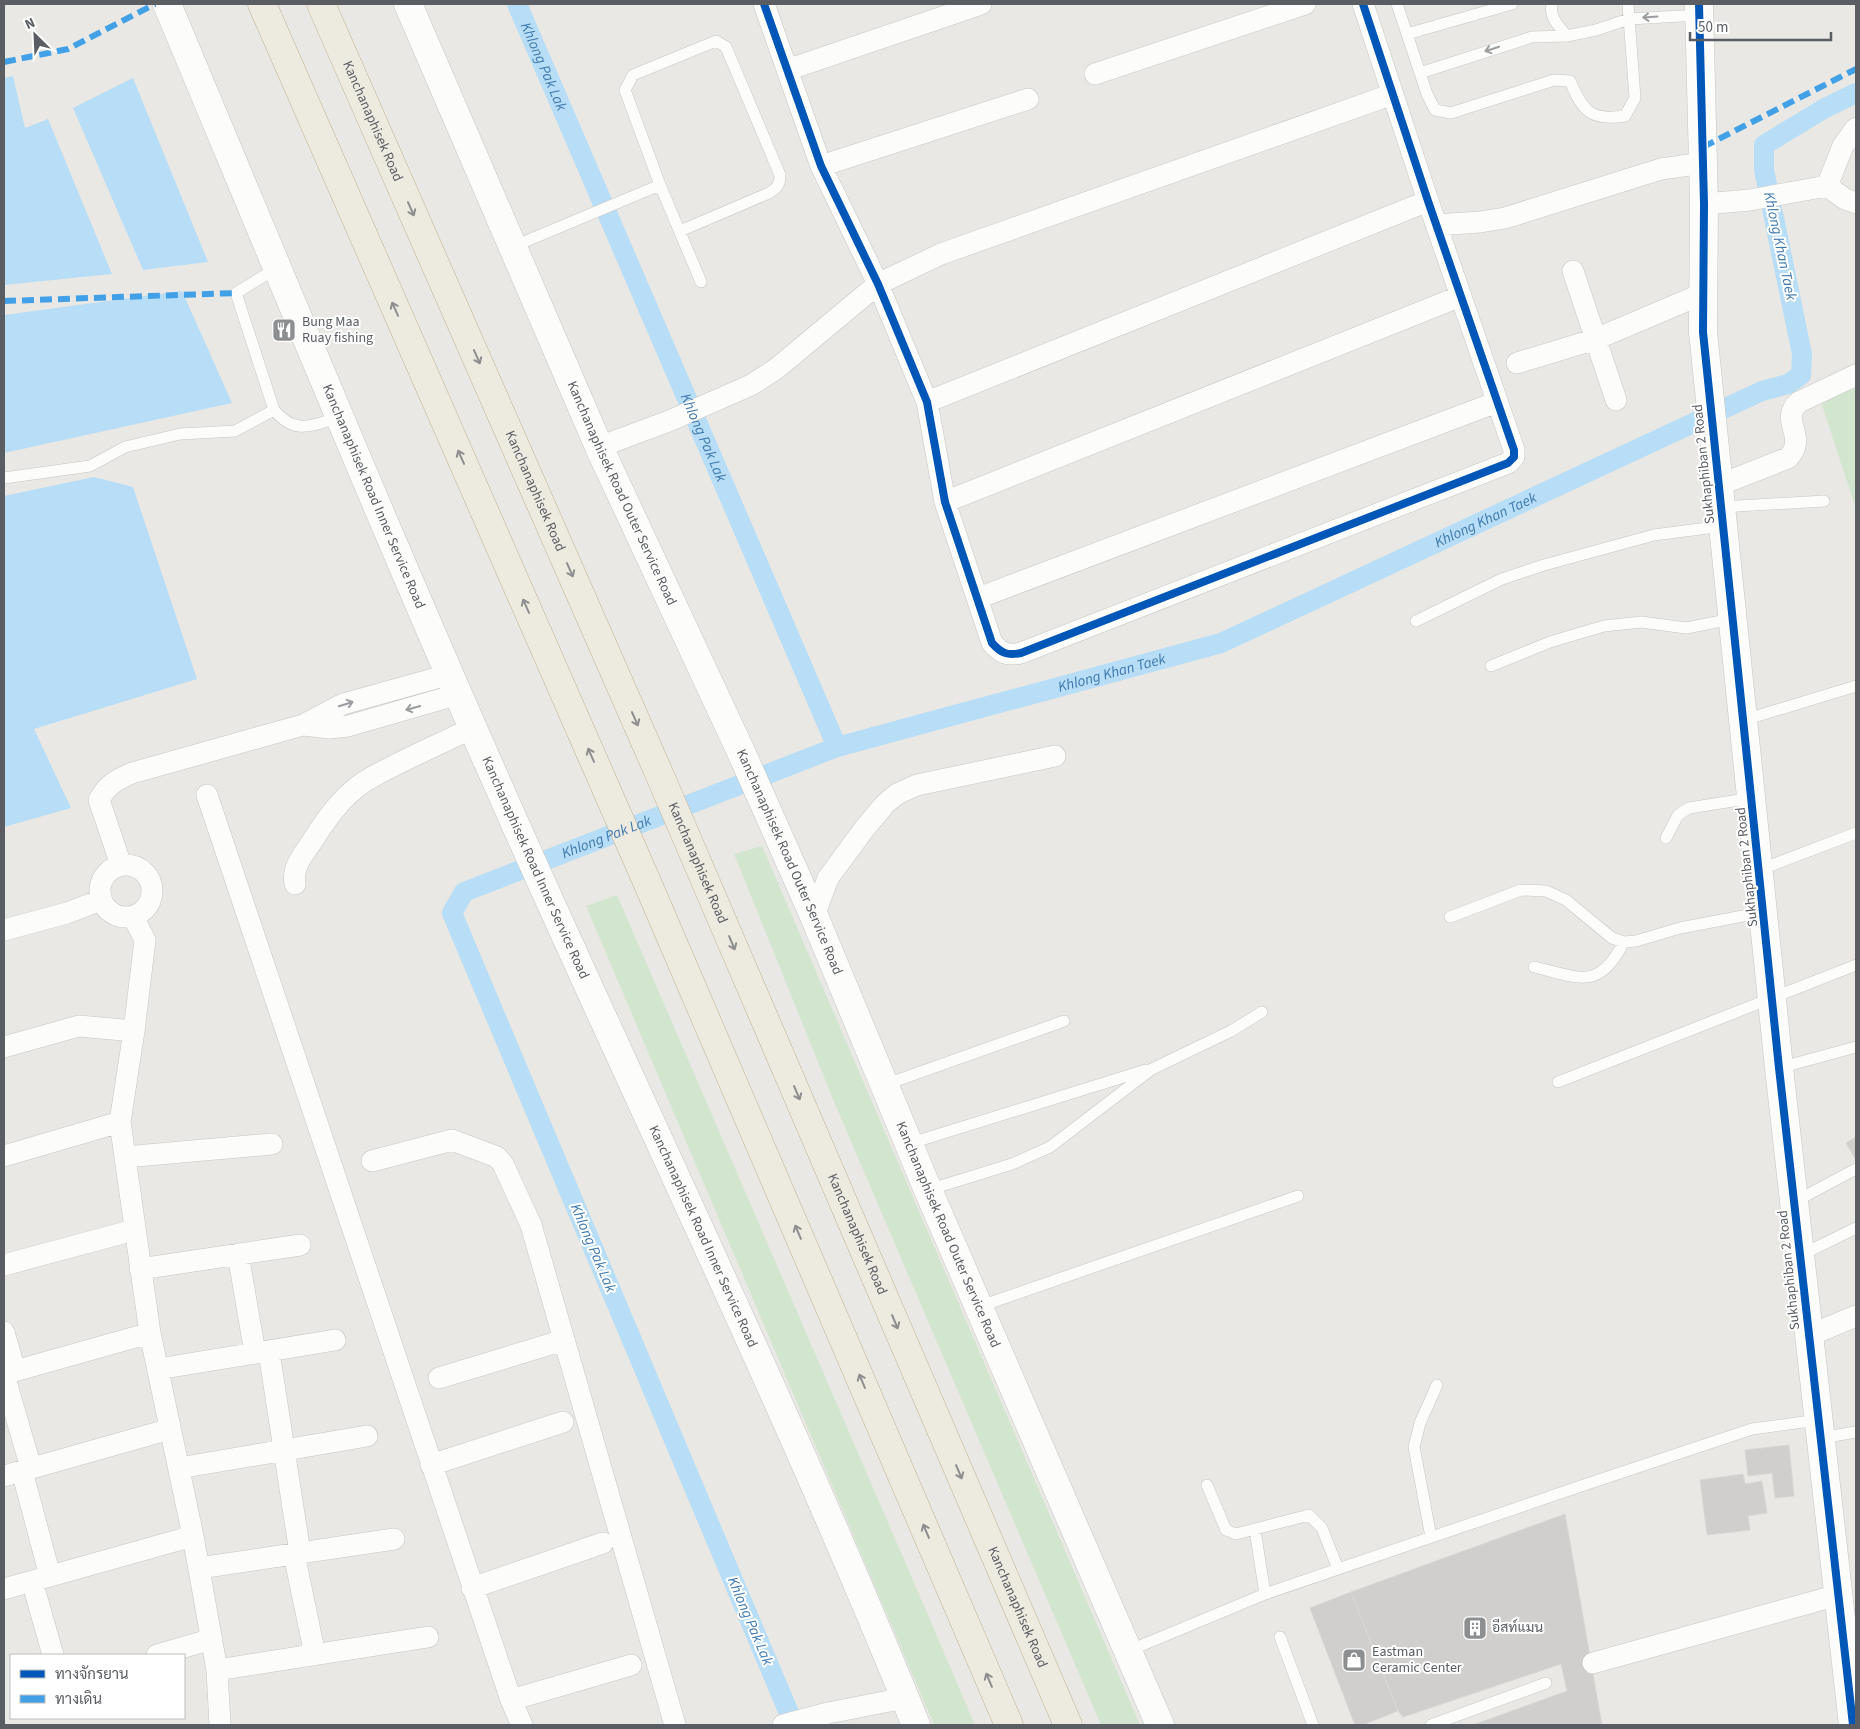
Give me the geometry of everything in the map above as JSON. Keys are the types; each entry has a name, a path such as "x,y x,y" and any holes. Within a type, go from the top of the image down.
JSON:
{"highway":[{"path":"262,4 647,882 1008,1725"},
{"name":"Kanchanaphisek Road","path":"321,4 661,778 1068,1725"}],"main road":[{"name":"Kanchanaphisek Road Inner Service Road","path":"167,4 340,417 455,684 552,905 746,1325 916,1725"},
{"name":"Kanchanaphisek Road Outer Service Road","path":"408,4 511,247 599,447 742,754 814,916 908,1144 1160,1725"},
{"name":"Sukhaphiban 2 Road","path":"1701,8 1704,204 1702,294 1705,354 1818,1429 1838,1596 1851,1659 1852,1725"}],"street":[{"path":"764,4 821,166 878,284 926,402 945,502 992,643 1000,652 1010,656 1508,463 1514,456 1514,450 1460,296 1363,4"},
{"path":"787,70 981,4"},
{"path":"1095,74 1304,4"},
{"path":"599,447 669,421 752,385 776,369 878,284 941,254 1393,94"},
{"path":"821,166 1028,100"},
{"path":"1827,186 1843,146 1856,128"},
{"path":"1436,225 1505,218 1662,169 1703,163"},
{"path":"1704,204 1750,200 1827,186"},
{"path":"1827,186 1844,200 1856,203"},
{"path":"926,402 1428,201"},
{"path":"1573,271 1616,400"},
{"path":"1517,363 1596,339 1702,294"},
{"path":"945,502 1460,296"},
{"path":"1721,506 1788,458 1797,444 1790,414 1792,408 1799,402 1856,375"},
{"path":"978,598 1497,402"},
{"path":"121,865 99,800 105,788 132,773 303,725 330,728 348,726 455,684"},
{"path":"295,884 293,874 302,856 324,822 343,800 363,783 474,727"},
{"path":"814,916 828,878 865,828 885,804 897,794 917,785 1055,756"},
{"path":"207,794 472,1588 511,1700 522,1725"},
{"path":"121,865 139,867 148,875 153,887 151,900 144,911 133,917 120,917 108,911 101,900 100,888 104,876 114,867 121,865"},
{"path":"4,930 101,900"},
{"path":"133,917 145,940 120,1122 150,1333 193,1536 218,1670 220,1725"},
{"path":"4,1046 79,1026 134,1031"},
{"path":"4,1156 120,1122"},
{"path":"372,1161 452,1140 497,1157 515,1189 531,1225 675,1725"},
{"path":"125,1157 272,1144"},
{"path":"4,1265 134,1230"},
{"path":"140,1269 300,1246"},
{"path":"238,1254 283,1450 297,1554 315,1655"},
{"path":"1808,1336 1856,1316"},
{"path":"4,1332 19,1472 41,1578 53,1654"},
{"path":"7,1373 150,1333"},
{"path":"158,1370 335,1340"},
{"path":"439,1378 564,1340"},
{"path":"431,1465 563,1422"},
{"path":"19,1472 170,1429"},
{"path":"179,1468 367,1436"},
{"path":"4,1589 193,1536"},
{"path":"199,1568 394,1539"},
{"path":"472,1588 603,1543"},
{"path":"1593,1663 1838,1596"},
{"path":"218,1670 428,1637"},
{"path":"160,1654 212,1639"},
{"path":"511,1700 631,1665"},
{"path":"783,1725 828,1713 905,1698"}],"lane":[{"path":"1397,4 1420,73 1435,110 1451,113 1554,80 1570,81 1575,93 1588,113 1605,119 1625,116 1636,98 1628,4"},
{"path":"1407,34 1512,4"},
{"path":"1552,4 1551,9 1554,21 1566,36"},
{"path":"1420,73 1532,37 1566,36 1596,30 1629,19 1701,8"},
{"path":"680,231 769,193 777,188 780,183 780,175 765,138 726,47 720,42 709,43 633,75 626,84 625,90 627,101 660,185 701,282"},
{"path":"511,247 578,221 660,185"},
{"path":"277,268 236,293 274,410 283,420 295,427 302,428 340,417"},
{"path":"4,478 90,466 125,447 180,434 235,431 274,410"},
{"path":"1416,621 1502,579 1544,565 1654,535 1721,506 1824,501"},
{"path":"1491,666 1550,642 1604,626 1640,622 1686,628 1732,619"},
{"path":"1744,720 1856,686"},
{"path":"1666,838 1678,815 1689,808 1752,798"},
{"path":"1759,870 1856,833"},
{"path":"1450,917 1521,890 1546,891 1566,900 1612,938 1624,942 1636,941 1680,928 1764,912"},
{"path":"1534,967 1580,978 1592,978 1603,972 1614,962 1624,942"},
{"path":"1558,1082 1856,965"},
{"path":"908,1144 1152,1068 1230,1031 1262,1012"},
{"path":"884,1085 1064,1021"},
{"path":"1779,1068 1856,1048"},
{"path":"928,1190 1012,1164 1050,1147 1152,1068"},
{"path":"1794,1202 1856,1168"},
{"path":"978,1307 1298,1196"},
{"path":"1800,1256 1856,1228"},
{"path":"1431,1537 1414,1447 1420,1424 1437,1385"},
{"path":"1128,1651 1265,1594 1752,1429 1818,1429 1856,1432"},
{"path":"1207,1484 1226,1530 1236,1534 1309,1515 1322,1528 1338,1569"},
{"path":"1255,1530 1265,1594"},
{"path":"1280,1637 1313,1725"},
{"path":"1431,1725 1546,1683"}],"green space":[{"path":"1856,387 1856,509 1821,402"},
{"path":"762,846 1140,1725 1101,1725 835,1104 734,854"},
{"path":"617,895 975,1725 934,1725 586,906"}],"water":[{"path":"13,76 25,128 48,119 112,274 4,285 4,78"},
{"path":"133,78 208,262 143,270 73,108"},
{"path":"182,291 232,403 4,453 4,315"},
{"path":"94,477 133,487 197,679 34,729 71,808 4,827 4,496"}],"building":[{"path":"1856,1137 1856,1160 1846,1143"},
{"path":"1789,1445 1794,1496 1775,1498 1772,1473 1748,1476 1745,1450"},
{"path":"1743,1474 1745,1484 1762,1481 1767,1513 1748,1516 1750,1530 1707,1535 1700,1480"},
{"name":"อีสท์แมน","path":"1565,1514 1602,1725 1473,1725 1567,1691 1561,1664 1403,1717 1398,1711 1351,1592"},
{"name":"Eastman Ceramic Center","path":"1351,1592 1398,1711 1362,1725 1355,1725 1310,1608"}],"waterway":[{"name":"Khlong Pak Lak","path":"517,4 837,747"},
{"name":"Khlong Khan Taek","path":"794,1725 452,913 464,892 837,747 1221,643 1762,391 1788,384 1801,375 1802,354 1764,170 1764,145 1825,108 1856,93"}],"marked path":[{"path":"4,62 68,49 155,4"},
{"path":"1703,147 1856,69"},
{"path":"4,301 236,293"}],"cycle path":[{"path":"764,4 821,166 878,284 927,402 945,502 992,643 998,649 1008,654 1021,653 1508,463 1514,457 1514,450 1428,201 1363,4"},
{"path":"1699,4 1704,204 1703,332 1779,1068 1853,1725"}],"place":[{"name":"Bung Maa Ruay fishing","path":"284,330"},
{"name":"อีสท์แมน","path":"1475,1628"},
{"name":"Eastman Ceramic Center","path":"1354,1660"}]}
